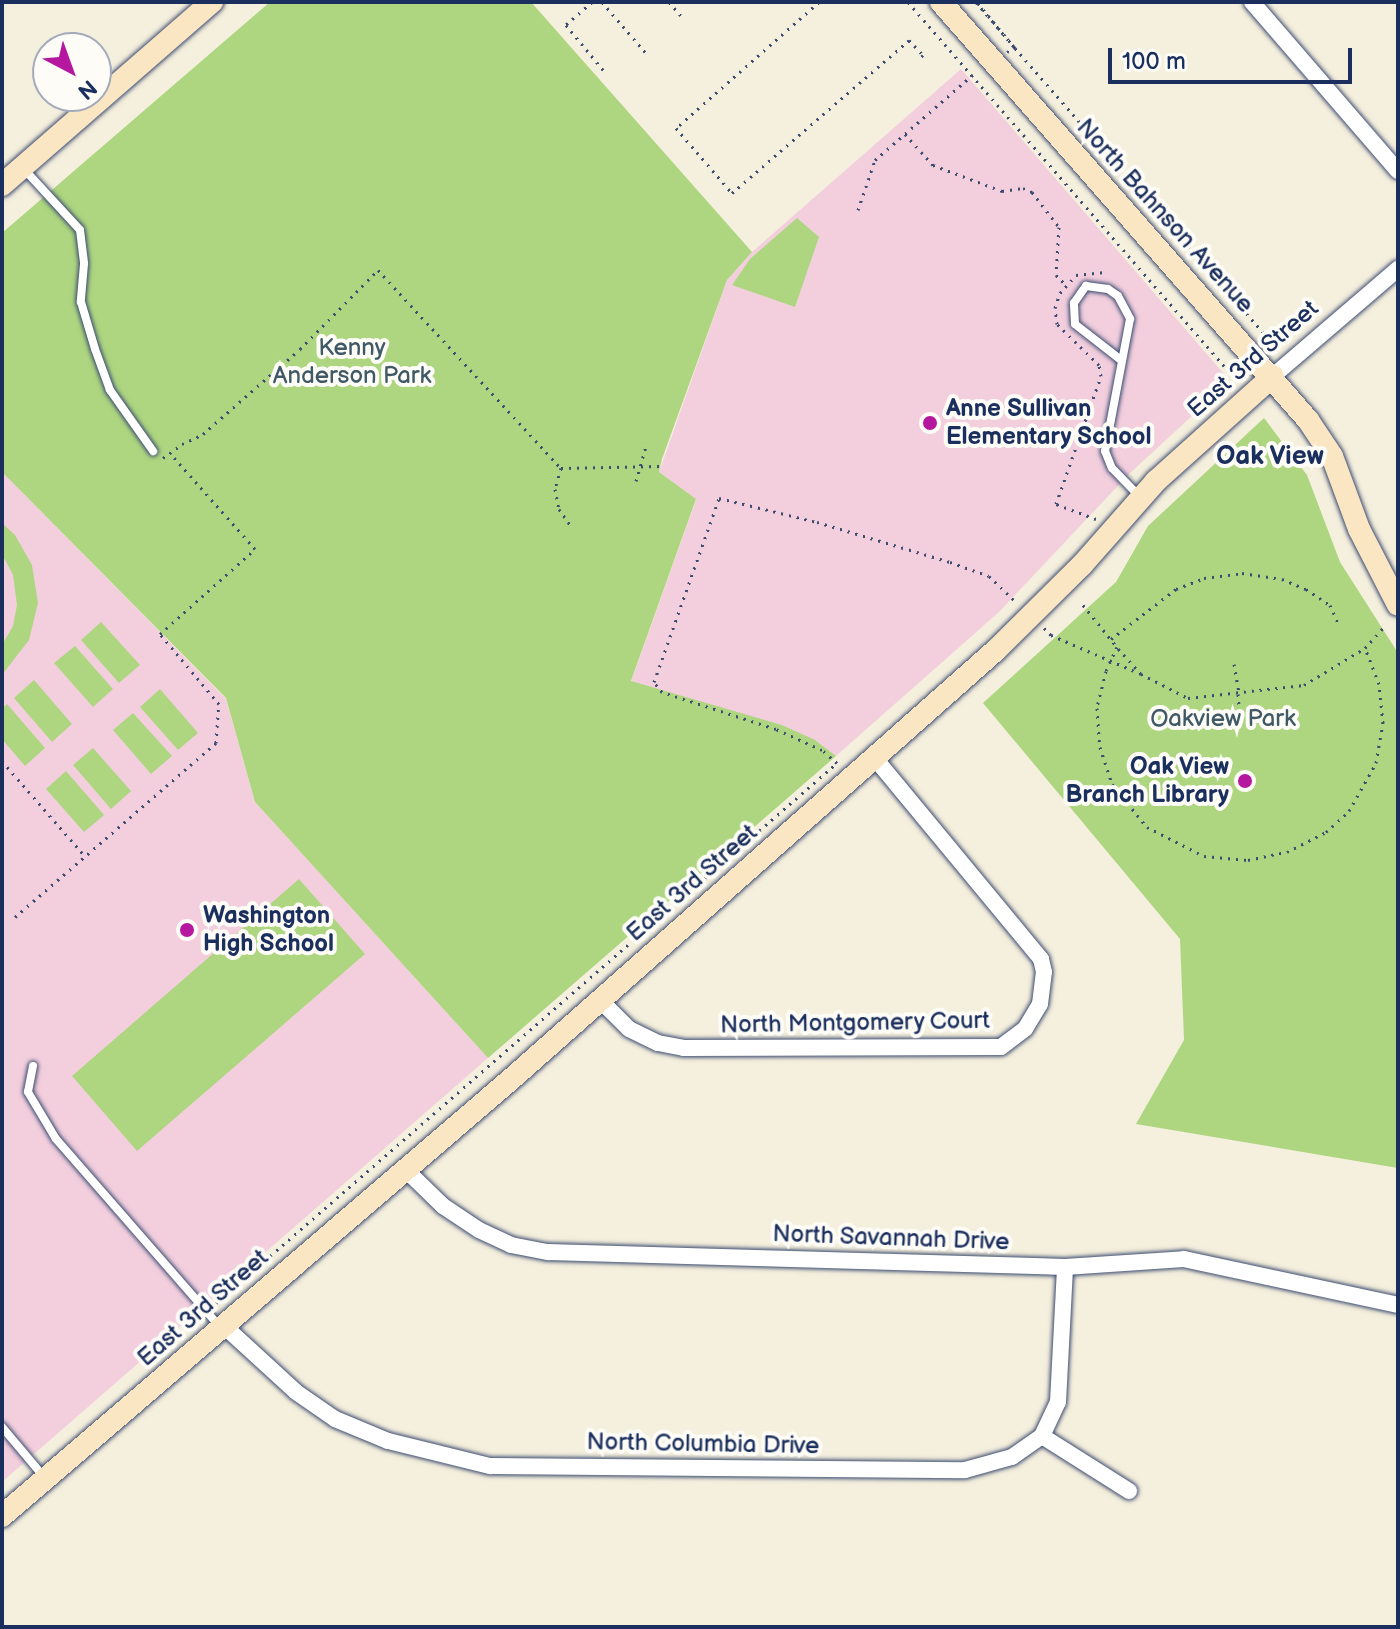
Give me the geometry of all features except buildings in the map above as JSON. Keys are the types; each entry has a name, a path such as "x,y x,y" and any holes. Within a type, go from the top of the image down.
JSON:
{"street":[{"path":"2,185 212,2"},
{"name":"North Bahnson Avenue","path":"941,2 1273,376 1332,456 1359,529 1398,605"},
{"path":"1252,2 1398,171"},
{"name":"East 3rd Street","path":"2,1516 875,758 1082,565 1141,497 1251,395 1398,269"},
{"name":"North Montgomery Court","path":"599,999 629,1029 658,1043 684,1048 1001,1047 1025,1029 1040,1004 1044,972 1041,959 875,758"},
{"name":"North Savannah Drive","path":"405,1169 443,1206 479,1230 511,1245 548,1252 1065,1267 1184,1259 1398,1305"},
{"path":"1065,1267 1058,1402 1042,1436 1129,1491"},
{"name":"North Columbia Drive","path":"222,1326 296,1392 335,1419 388,1441 490,1466 965,1470 1012,1457 1042,1436"}],"lane":[{"path":"22,167 80,230 84,264 81,302 95,349 110,390 153,451"},
{"path":"1121,360 1075,324 1074,303 1086,286 1108,289 1118,296 1130,319 1128,343 1121,360 1105,451 1112,468 1141,497"},
{"path":"33,1066 28,1092 56,1139 222,1326"},
{"path":"2,1427 46,1478"}],"path":[{"path":"592,2 566,25 604,71"},
{"path":"602,2 645,52"},
{"path":"669,2 681,16"},
{"path":"819,2 676,128 732,193 909,40 923,55 920,58"},
{"path":"908,2 1251,395"},
{"path":"976,2 1276,347"},
{"path":"858,210 875,160 971,76"},
{"path":"905,134 933,165 1002,191 1023,188 1032,192 1059,227 1056,275 1066,285"},
{"path":"160,460 203,434 290,358 378,270 561,468"},
{"path":"1096,519 1056,504 1101,376 1099,365 1057,324 1055,308 1066,285 1076,275 1105,272"},
{"path":"636,481 647,443"},
{"path":"15,917 216,743 219,704 160,634 255,549 170,453"},
{"path":"561,468 640,464 661,466"},
{"path":"561,468 555,489 559,509 570,525"},
{"path":"216,1303 837,763 822,750 776,729 662,692 654,682 719,498 817,522 989,576 1051,635 1188,698 1304,685 1365,648 1385,626"},
{"path":"1111,639 1176,589 1204,578 1242,573 1282,579 1306,589 1330,605 1340,627"},
{"path":"1083,605 1141,674"},
{"path":"1117,647 1109,661 1099,695 1097,722 1103,759 1120,797 1147,827 1182,848 1204,856 1248,860 1287,852 1314,840 1339,823 1358,799 1376,763 1383,723 1379,684 1365,648"},
{"path":"1234,664 1239,706"},
{"path":"2,761 85,856"}],"shaded area":[{"name":"Anne Sullivan Elementary School","path":"961,69 1230,381 1129,474 999,612 836,756 816,741 631,682 696,500 659,472 727,280 752,252"},
{"name":"Washington High School","path":"2,472 226,699 255,802 488,1058 2,1482"}],"green space":[{"name":"Kenny Anderson Park","path":"270,2 531,2 752,252 727,280 662,459 659,472 696,499 631,681 782,725 815,740 836,756 488,1058 255,802 226,698 2,472 2,233"},
{"path":"797,218 819,237 795,307 732,285 750,259"},
{"name":"Oakview Park","path":"1264,418 1307,475 1340,562 1398,653 1398,1168 1136,1124 1184,1040 1180,939 983,703 1116,582 1148,526"},
{"path":"2,523 15,535 32,565 38,603 29,640 2,675 2,645 13,626 17,605 13,575 2,554"},
{"path":"101,622 140,665 119,683 81,640"},
{"path":"75,646 113,689 93,707 54,663"},
{"path":"34,680 72,724 52,742 14,698"},
{"path":"160,689 198,733 178,750 140,707"},
{"path":"7,704 45,748 25,766 2,739 2,709"},
{"path":"133,713 172,756 151,774 113,730"},
{"path":"93,748 131,791 111,809 73,765"},
{"path":"66,771 104,815 84,832 46,789"},
{"path":"299,879 365,954 137,1151 72,1076"}],"place":[{"name":"Anne Sullivan Elementary School","path":"930,423"},
{"name":"Oak View Branch Library","path":"1245,781"},
{"name":"Washington High School","path":"187,930"}],"district":[{"name":"Oak View","path":"1270,457"}]}
